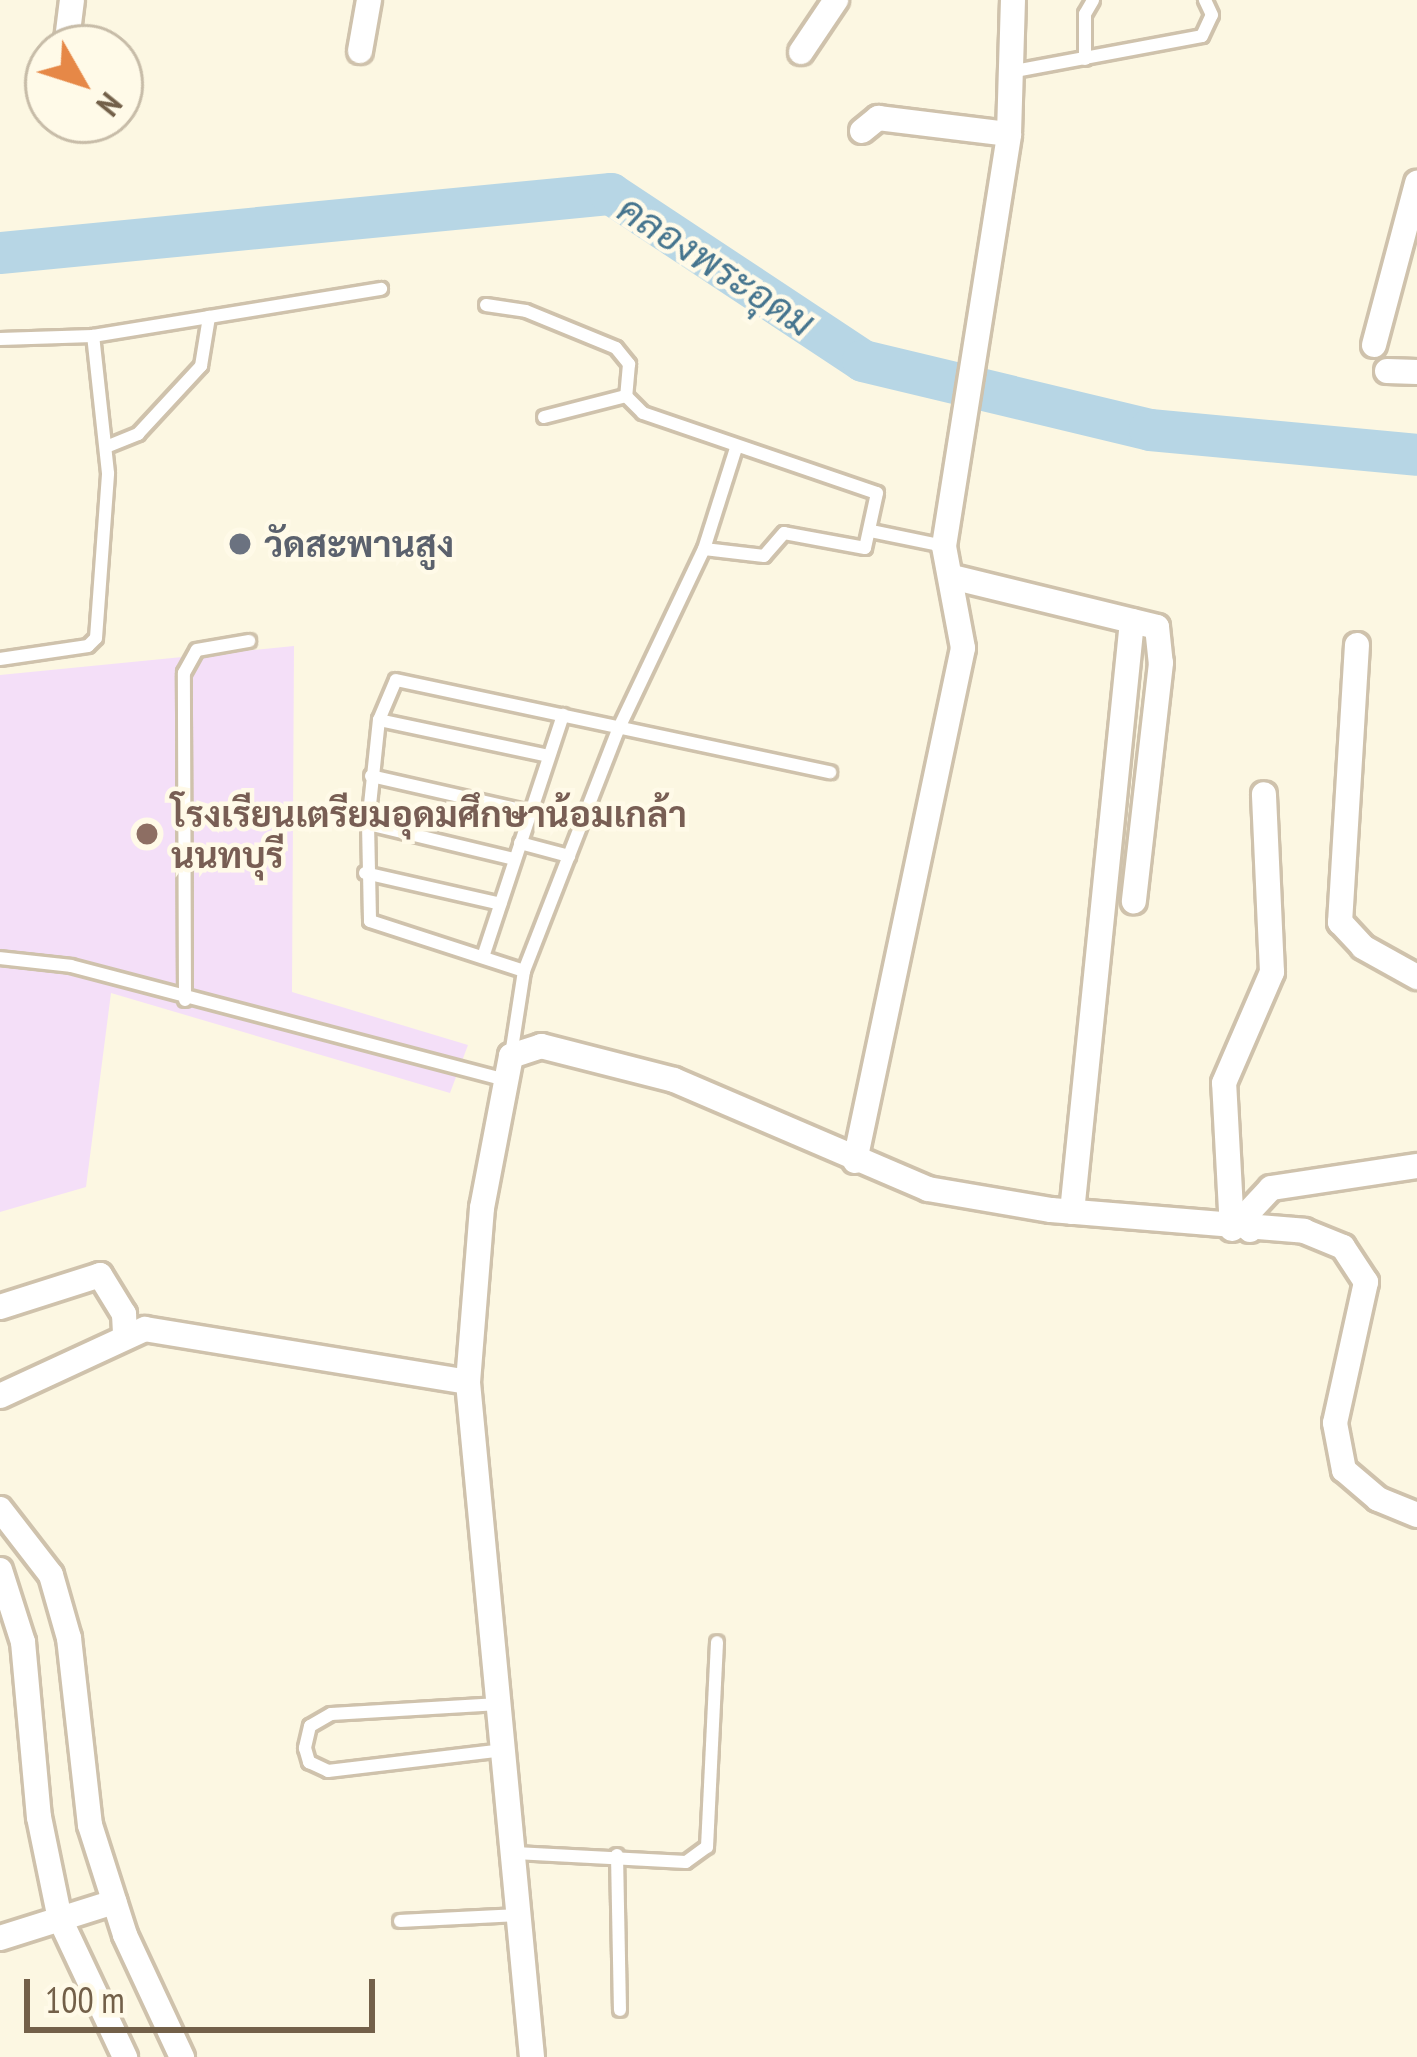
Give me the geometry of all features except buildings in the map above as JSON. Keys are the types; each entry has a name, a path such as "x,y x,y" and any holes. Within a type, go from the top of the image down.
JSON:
{"street":[{"path":"360,51 369,0"},
{"path":"801,52 836,0"},
{"path":"855,1161 963,648 944,546 952,471 986,315 1009,134 1015,71 1013,0"},
{"path":"862,131 878,118 1009,134"},
{"path":"1374,345 1417,183"},
{"path":"1388,371 1417,372"},
{"path":"952,578 1132,620 1161,634 1134,901"},
{"path":"1072,1212 1132,620"},
{"path":"1357,645 1340,922 1363,947 1417,977"},
{"path":"1241,1229 1224,1083 1272,972 1264,794"},
{"path":"532,2057 468,1382 506,1068 541,1046 674,1080 928,1189 1072,1212 1304,1232 1342,1247 1366,1282 1335,1423 1343,1470 1378,1499 1417,1515"},
{"path":"1241,1229 1244,1216 1271,1188 1417,1166"},
{"path":"0,1307 100,1275 124,1314 125,1332"},
{"path":"0,1396 125,1332 468,1382"},
{"path":"0,1509 51,1575 69,1638 90,1826 114,1902 182,2057"},
{"path":"0,1570 23,1642 39,1816 60,1919 125,2057"},
{"path":"0,1937 114,1902"}],"lane":[{"path":"1085,59 1085,14 1093,0"},
{"path":"1015,71 1202,36 1212,15 1205,0"},
{"path":"0,339 93,336 381,289"},
{"path":"486,305 526,311 616,348 629,364 626,396"},
{"path":"106,447 138,434 201,366 209,317"},
{"path":"0,658 88,646 96,638 106,447 93,336"},
{"path":"544,417 626,396"},
{"path":"626,396 643,413 736,448 874,490 865,548 784,533 764,556 704,549"},
{"path":"0,958 71,966 185,1000 506,1068 524,971 618,730 704,549 736,448"},
{"path":"871,531 944,546"},
{"path":"185,1000 184,673 197,650 249,641"},
{"path":"524,971 484,954 370,922 365,873 370,776 388,689 403,679 618,730 830,772"},
{"path":"484,954 562,715"},
{"path":"379,719 548,756"},
{"path":"370,776 530,812"},
{"path":"368,824 514,859"},
{"path":"520,842 569,856"},
{"path":"365,873 501,904"},
{"path":"514,1853 686,1862 707,1846 717,1642"},
{"path":"501,1704 331,1714 310,1726 304,1748 309,1762 328,1772 505,1750"},
{"path":"617,1855 620,2010"},
{"path":"400,1921 520,1915"}],"shaded area":[{"name":"โรงเรียนเตรียมอุดมศึกษาน้อมเกล้า นนทบุรี","path":"294,646 292,992 468,1045 450,1093 111,993 86,1187 0,1212 0,675"}],"waterway":[{"name":"คลองพระอุดม","path":"0,253 611,194 863,361 1150,430 1417,455"}],"place":[{"name":"วัดสะพานสูง","path":"240,544"},
{"name":"โรงเรียนเตรียมอุดมศึกษาน้อมเกล้า นนทบุรี","path":"147,834"}]}
